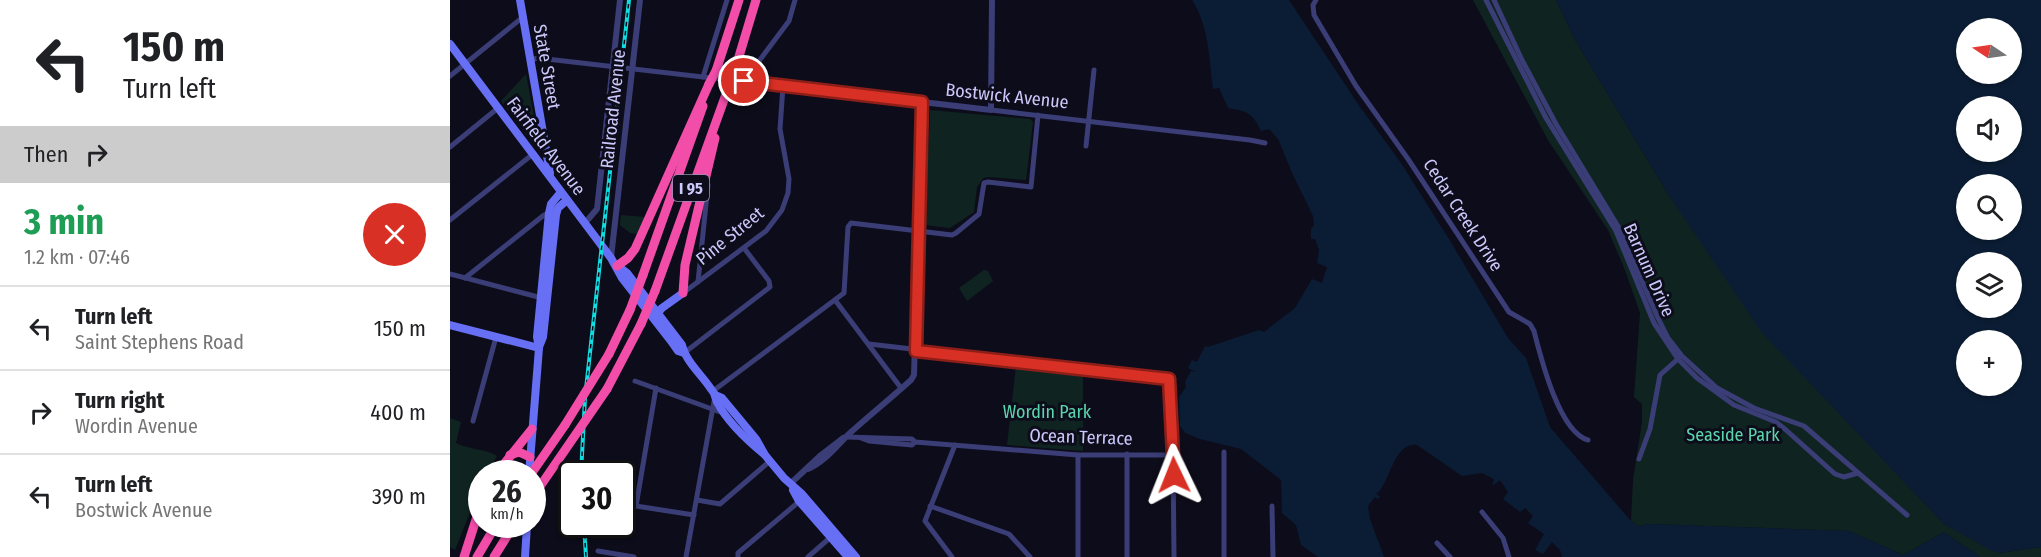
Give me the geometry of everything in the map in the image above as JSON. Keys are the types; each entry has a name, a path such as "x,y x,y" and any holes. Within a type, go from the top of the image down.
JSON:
{"highway":[{"path":"617,267 635,249 707,82 716,71 739,0"},
{"name":"I 95","path":"546,478 607,389 641,324 734,73 756,0"},
{"name":"I 95","path":"540,460 588,390 609,354 630,310 707,82"},
{"path":"683,293 687,255 729,86"},
{"path":"508,458 532,429"},
{"path":"508,458 519,452 530,457"},
{"path":"464,557 470,538"},
{"path":"477,557 488,538"},
{"path":"494,557 506,538"}],"main road":[{"name":"State Street","path":"520,0 550,175"},
{"name":"Fairfield Avenue","path":"450,44 550,175 611,258 622,278 655,316 678,351 684,353 714,393 726,414 750,443 768,458"},
{"path":"535,156 542,158 546,154"},
{"path":"530,457 539,348 543,337 549,213 551,204 561,192"},
{"path":"549,248 557,210 567,200"},
{"name":"Pine Street","path":"655,316 683,293"},
{"path":"450,325 539,348"},
{"name":"Fairfield Avenue","path":"714,393 722,398 756,439 768,458 833,535 856,557"},
{"name":"Fairfield Avenue","path":"833,535 848,557"},
{"path":"525,557 526,538"}],"street":[{"name":"Railroad Avenue","path":"585,223 597,209 620,0"},
{"name":"Railroad Avenue","path":"611,258 640,0"},
{"path":"707,82 727,0"},
{"path":"744,81 789,21 795,0"},
{"path":"991,110 992,0"},
{"name":"Cedar Creek Drive","path":"1316,0 1313,5 1314,15 1368,104 1408,159 1509,312 1530,324 1557,404 1574,433 1588,440"},
{"name":"Barnum Drive","path":"1486,0 1545,118 1616,231 1654,323 1680,358 1697,378 1723,397 1754,414 1776,422 1835,474 1844,477 1858,473"},
{"name":"Barnum Drive","path":"1494,0 1556,124 1620,228 1658,318 1680,358 1717,388 1754,408 1804,426 1907,515"},
{"path":"450,76 523,17"},
{"name":"Bostwick Avenue","path":"531,60 538,58 633,69 707,82 744,81 1089,120 1265,143"},
{"path":"1086,146 1094,70"},
{"name":"Pine Street","path":"683,293 771,226 782,210 788,193 789,173 780,129 783,86"},
{"path":"790,484 836,449 847,436 914,375 922,102"},
{"path":"450,147 498,108"},
{"path":"686,557 714,393 844,293 848,227 851,223 952,235 979,214 982,187 988,182 1031,187 1038,115"},
{"path":"450,220 535,156"},
{"path":"698,282 710,171"},
{"path":"465,278 544,214 549,213"},
{"path":"684,353 770,287 769,281 744,248"},
{"path":"450,274 544,299"},
{"path":"835,300 902,388"},
{"path":"473,421 495,337"},
{"path":"869,344 1169,379 1173,455 1174,557"},
{"path":"1639,459 1650,429 1660,375 1680,358"},
{"path":"635,381 726,414"},
{"path":"656,388 636,506 694,515"},
{"name":"Ocean Terrace","path":"847,436 1078,454 1173,455"},
{"path":"952,557 925,521 955,445"},
{"path":"1224,452 1224,557"},
{"path":"1078,454 1078,557"},
{"path":"1127,454 1127,557"},
{"path":"697,500 720,504 768,458"},
{"path":"738,557 738,553 802,499"},
{"path":"930,506 1010,534 1030,557"},
{"path":"1272,506 1273,557"},
{"path":"1482,512 1503,538 1509,557"},
{"path":"808,557 833,535"},
{"path":"1437,543 1450,557"},
{"path":"598,551 634,557"}],"green space":[{"name":"Seaside Park","path":"1473,0 1556,0 1575,40 1670,197 1892,469 1944,524 2000,553 2041,547 2041,557 1980,557 1944,532 1903,555 1849,531 1649,524 1638,526 1631,521 1633,480 1642,422 1642,404 1634,397 1640,313 1608,230 1548,140"},
{"path":"526,74 540,149 538,150 501,101"},
{"path":"930,110 1030,119 1033,122 1026,180 983,178 977,187 974,212 950,228 925,225"},
{"path":"621,215 645,217 637,234 630,233 620,225"},
{"path":"984,270 988,271 993,281 967,301 959,288"},
{"name":"Wordin Park","path":"1016,366 1083,374 1083,451 1007,445"},
{"path":"450,418 461,422 456,443 497,456 495,460 468,460 468,518 455,550 450,547"}],"water":[{"path":"1192,0 1289,0 1360,107 1401,163 1508,338 1526,358 1550,427 1631,521 1638,526 1649,524 1849,531 1903,555 1944,532 1980,557 1562,557 1560,550 1552,542 1543,554 1535,550 1544,534 1528,523 1533,516 1525,508 1520,512 1503,499 1508,492 1500,480 1492,486 1494,479 1482,473 1462,476 1417,445 1403,449 1398,455 1382,487 1378,493 1375,492 1380,497 1378,499 1375,497 1368,506 1370,519 1384,557 1318,557 1301,545 1296,525 1282,513 1281,480 1241,449 1200,439 1185,433 1180,426 1179,397 1186,387 1185,382 1191,371 1196,372 1188,368 1192,360 1197,362 1205,346 1208,347 1259,330 1264,332 1295,308 1312,279 1322,283 1327,267 1317,263 1319,250 1315,239 1311,239 1313,216 1278,139 1269,129 1261,131 1249,114 1228,108 1219,88 1213,89 1205,31"},
{"path":"1556,0 2041,0 2041,547 1999,553 1944,524 1762,333 1670,197 1575,40"}],"railway":[{"path":"582,460 585,398 629,0"},
{"path":"585,538 586,557"}],"route":[{"path":"744,81 922,102 916,351 1169,379 1174,475"}]}
